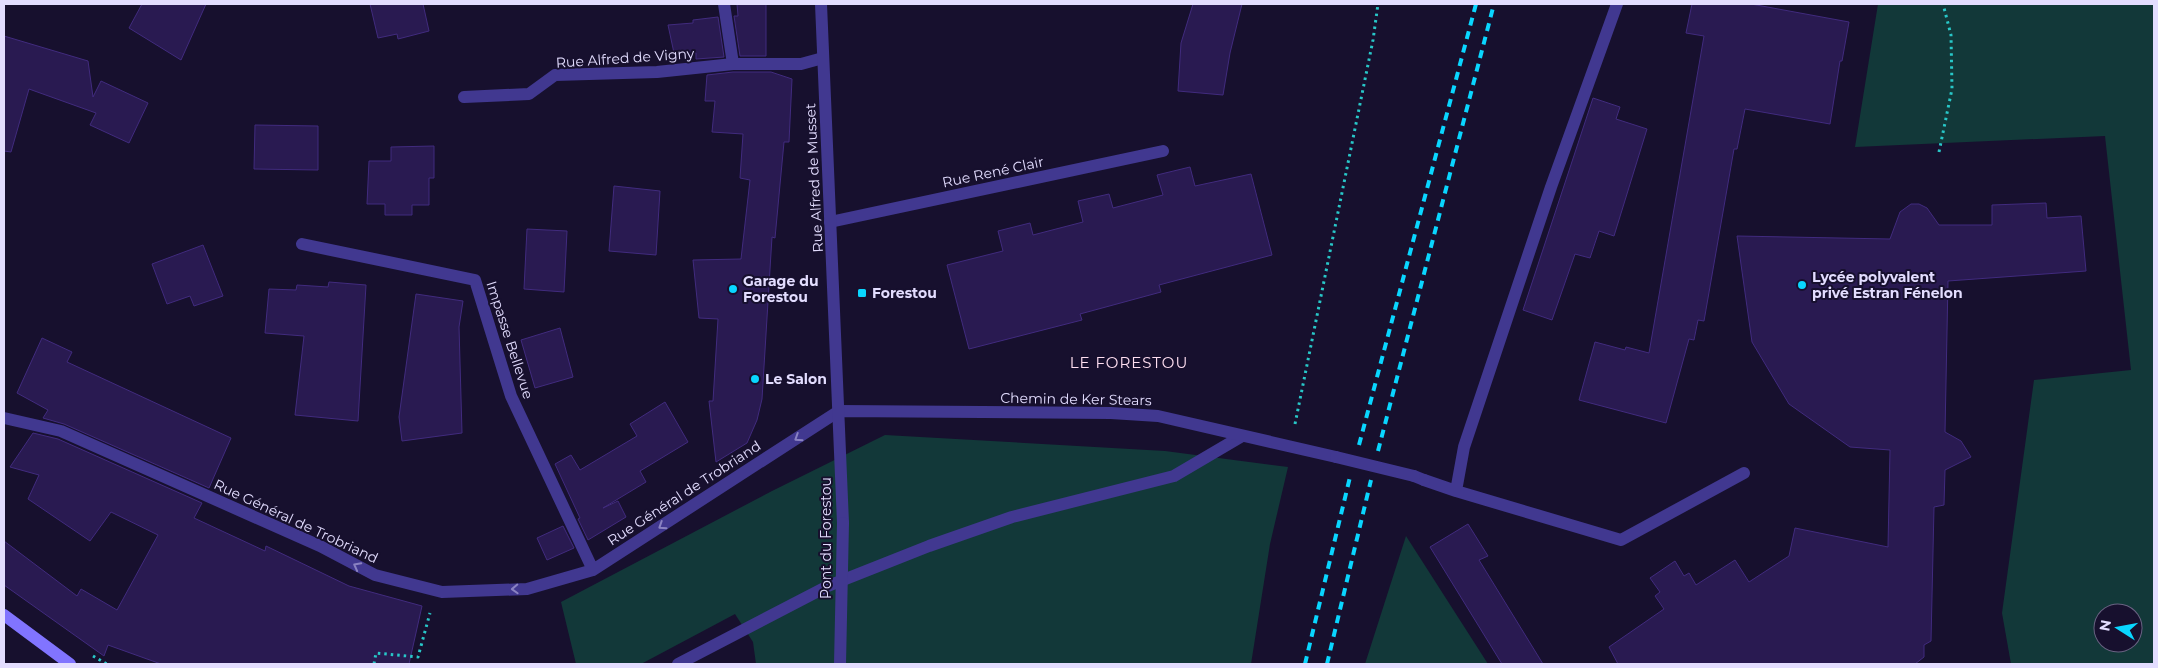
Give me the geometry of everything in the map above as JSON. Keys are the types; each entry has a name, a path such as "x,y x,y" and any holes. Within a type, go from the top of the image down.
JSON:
{"main road":[{"path":"4,615 70,664"}],"street":[{"path":"724,4 734,64"},
{"name":"Rue Alfred de Musset","path":"821,4 839,411"},
{"path":"1456,491 1464,447 1551,188 1617,4"},
{"name":"Rue Alfred de Vigny","path":"464,97 529,94 555,75 657,72 734,64 801,64 823,58"},
{"name":"Rue René Clair","path":"830,222 1163,151"},
{"name":"Impasse Bellevue","path":"302,244 475,280 511,396 593,570"},
{"name":"Chemin de Ker Stears","path":"839,411 1111,413 1158,416 1419,478 1456,491 1621,540 1744,473"},
{"name":"Pont du Forestou","path":"839,411 843,523 840,664"},
{"name":"Rue Général de Trobriand","path":"4,418 61,431 320,546 374,575 442,592 527,588 593,570 839,411"},
{"path":"678,664 828,586 929,546 1012,518 1174,476 1242,436"}],"path":[{"path":"1290,446 1373,40 1378,4"},
{"path":"1939,152 1952,89 1951,35 1942,4"},
{"path":"374,664 376,653 418,657 435,590"}],"green space":[{"path":"1878,4 2154,4 2154,664 2011,664 2002,613 2034,380 2131,370 2105,136 1855,147"},
{"path":"885,435 1165,451 1288,467 1270,544 1251,664 756,664 753,642 735,614 641,664 576,664 561,602 772,491"},
{"path":"1406,536 1488,664 1365,664"}],"building":[{"path":"142,4 206,4 181,60 129,28"},
{"path":"370,4 423,4 429,31 398,39 397,34 378,38"},
{"path":"737,4 766,4 766,56 740,56 734,16 738,16"},
{"path":"1193,4 1242,4 1230,53 1223,95 1178,91 1181,43"},
{"path":"1692,4 1751,4 1849,22 1842,61 1840,61 1830,124 1745,109 1737,149 1734,149 1704,321 1698,320 1694,340 1689,339 1666,423 1579,400 1595,342 1625,350 1626,347 1649,353 1704,36 1686,33"},
{"path":"718,17 724,57 696,59 696,53 674,53 668,25 693,23 693,20"},
{"path":"4,36 88,61 93,97 101,81 148,103 129,143 90,125 96,113 29,89 11,152 4,151"},
{"path":"733,72 771,72 792,79 789,142 784,142 775,238 772,237 762,399 757,420 747,443 716,462 709,401 713,401 718,319 699,318 693,260 741,259 750,180 740,178 743,134 712,132 715,101 705,101 707,75"},
{"path":"1593,98 1620,107 1616,119 1647,129 1614,236 1599,231 1590,258 1575,254 1552,320 1523,310"},
{"path":"255,125 318,126 318,170 254,169"},
{"path":"434,146 434,178 429,178 429,205 412,205 412,215 385,215 385,204 367,204 369,161 391,161 391,147"},
{"path":"1190,167 1195,186 1251,174 1272,255 1159,285 1161,292 1080,314 1082,320 969,349 947,265 1003,251 998,231 1030,223 1033,235 1083,222 1078,201 1109,194 1113,208 1163,195 1157,175"},
{"path":"614,186 660,191 656,255 609,251"},
{"path":"2046,203 2047,218 2081,216 2086,271 1948,281 1945,432 1961,441 1971,457 1945,470 1944,505 1934,507 1931,641 1924,645 1924,657 1915,664 1618,664 1609,647 1664,609 1655,596 1660,592 1650,578 1675,561 1684,576 1689,573 1696,585 1735,560 1749,582 1789,556 1795,528 1888,547 1890,450 1850,447 1789,404 1752,342 1737,236 1890,239 1900,212 1911,204 1919,204 1927,208 1939,225 1992,225 1992,205"},
{"path":"527,229 567,231 564,292 524,289"},
{"path":"203,245 223,296 194,306 190,296 167,304 152,264"},
{"path":"329,282 366,285 358,421 295,415 304,336 265,333 269,289 296,290 297,285 328,287"},
{"path":"416,294 463,301 459,327 462,433 402,441 399,417"},
{"path":"560,328 573,377 535,388 521,340"},
{"path":"42,338 72,352 67,362 231,438 209,488 64,424 43,418 48,410 17,393"},
{"path":"665,402 688,442 640,471 646,482 603,508 618,501 626,517 588,540 555,464 571,455 580,470 637,436 630,424"},
{"path":"33,433 58,439 202,503 194,518 265,551 266,546 349,586 422,606 409,664 161,664 108,645 104,656 4,585 4,541 77,596 81,589 117,610 158,535 111,512 90,541 28,499 39,475 10,467"},
{"path":"1468,524 1488,556 1479,560 1543,664 1502,664 1430,547"},
{"path":"563,526 574,548 547,560 537,538"}],"railway":[{"path":"1359,445 1476,4"},
{"path":"1378,451 1494,4"},
{"path":"1305,664 1350,477"},
{"path":"1327,664 1371,480"}],"place":[{"name":"Lycée polyvalent privé Estran Fénelon","path":"1802,285"},
{"name":"Garage du Forestou","path":"733,289"},
{"name":"Forestou","path":"862,293"},
{"name":"Le Salon","path":"755,379"}],"district":[{"name":"LE FORESTOU","path":"1129,363"}]}
